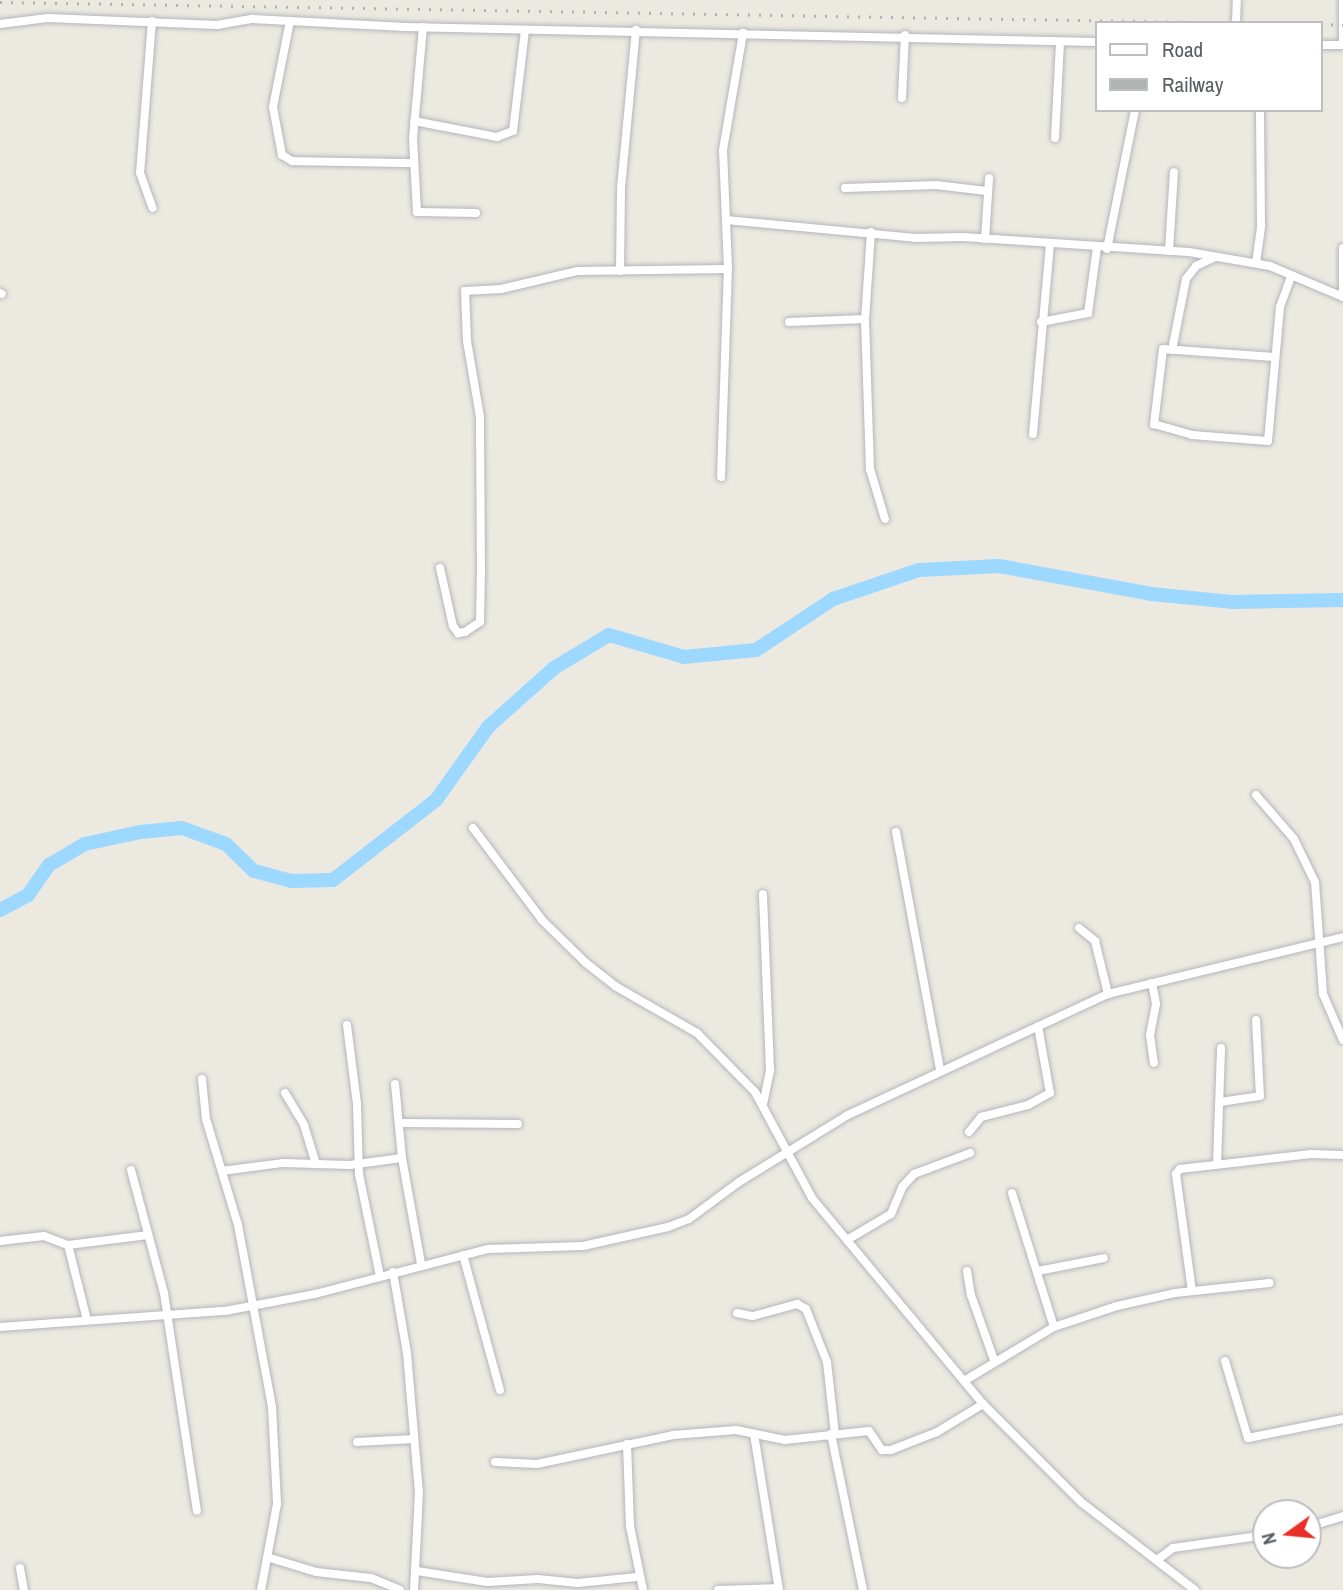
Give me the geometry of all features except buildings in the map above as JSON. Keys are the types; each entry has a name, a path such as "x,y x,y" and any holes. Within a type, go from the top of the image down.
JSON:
{"street":[{"path":"1236,21 1237,0"},
{"path":"1322,45 1343,45 1343,0"},
{"path":"0,24 48,18 152,22 289,21 525,30 636,30 1094,42"},
{"path":"289,21 273,107 282,155 292,160 412,163"},
{"path":"152,22 140,173 153,208"},
{"path":"423,27 412,163 417,212 476,214"},
{"path":"414,121 497,136 513,131 525,30"},
{"path":"620,271 621,188 636,30"},
{"path":"721,477 728,270 723,150 743,33"},
{"path":"902,98 905,36"},
{"path":"1055,138 1060,43"},
{"path":"1107,249 1135,112"},
{"path":"1256,263 1261,226 1260,112"},
{"path":"1169,251 1174,172"},
{"path":"985,239 989,178"},
{"path":"845,188 936,185 987,191"},
{"path":"726,220 1107,249 1169,251 1256,263 1343,297 1343,248"},
{"path":"871,232 865,319 870,468 885,519"},
{"path":"1033,434 1049,244"},
{"path":"1041,322 1088,313 1097,247"},
{"path":"1172,350 1185,279 1196,266 1213,258"},
{"path":"440,568 453,626 458,633 465,632 480,622 481,571 480,417 465,291 500,289 578,271 728,270"},
{"path":"1274,356 1163,349 1154,424 1192,435 1268,441 1280,307 1291,276"},
{"path":"789,322 865,319"},
{"path":"1256,795 1308,861 1315,882 1323,994 1343,1040"},
{"path":"473,828 542,920 586,963 615,986 697,1033 763,1104 812,1198 983,1404 1081,1502 1195,1590"},
{"path":"896,832 940,1070"},
{"path":"763,894 770,1070 763,1104"},
{"path":"1079,929 1095,941 1108,994"},
{"path":"0,1326 166,1317 254,1306 463,1255 505,1248 583,1246 668,1227 689,1219 848,1115 1108,994 1343,937"},
{"path":"1152,983 1156,1004 1150,1035 1154,1063"},
{"path":"1220,1102 1260,1096 1255,1020"},
{"path":"348,1026 358,1165 380,1276"},
{"path":"969,1132 981,1116 1028,1105 1051,1093 1038,1026"},
{"path":"1217,1164 1221,1048"},
{"path":"202,1079 206,1119 222,1171 254,1306 278,1466 268,1557 261,1590"},
{"path":"395,1084 401,1122 402,1158 421,1264"},
{"path":"285,1093 304,1125 316,1164"},
{"path":"401,1122 518,1124"},
{"path":"847,1240 891,1214 903,1186 914,1174 970,1153"},
{"path":"1192,1291 1177,1174 1187,1166 1343,1155"},
{"path":"222,1171 283,1163 358,1165 402,1158"},
{"path":"131,1170 164,1293 197,1511"},
{"path":"1012,1193 1054,1327"},
{"path":"0,1241 44,1236 68,1245 148,1235"},
{"path":"68,1245 87,1320"},
{"path":"463,1255 500,1390"},
{"path":"1038,1271 1104,1258"},
{"path":"967,1271 971,1295 995,1360"},
{"path":"393,1272 407,1353 419,1492 414,1590"},
{"path":"964,1381 1054,1327 1117,1306 1192,1291 1269,1283"},
{"path":"737,1313 753,1315 797,1304 806,1309 827,1362 833,1434 863,1590"},
{"path":"1225,1361 1248,1438 1343,1419"},
{"path":"495,1462 537,1464 673,1434 737,1430 785,1440 869,1432 882,1450 891,1450 937,1432 983,1404"},
{"path":"718,1590 778,1589 754,1434"},
{"path":"357,1442 414,1439"},
{"path":"628,1444 637,1577 643,1590"},
{"path":"1322,1523 1343,1516"},
{"path":"1157,1560 1173,1548 1252,1537"},
{"path":"268,1557 316,1572 371,1578 400,1590"},
{"path":"20,1568 24,1590"},
{"path":"417,1571 487,1582 538,1579 578,1583 637,1577"}],"waterway":[{"path":"0,910 28,895 49,865 85,844 140,832 182,828 226,844 254,871 291,881 333,880 436,800 488,727 554,668 609,635 684,657 756,650 833,599 919,570 999,566 1151,594 1232,602 1343,600"}],"railway":[{"path":"0,2 1134,21"},
{"path":"1322,24 1343,25"}]}
